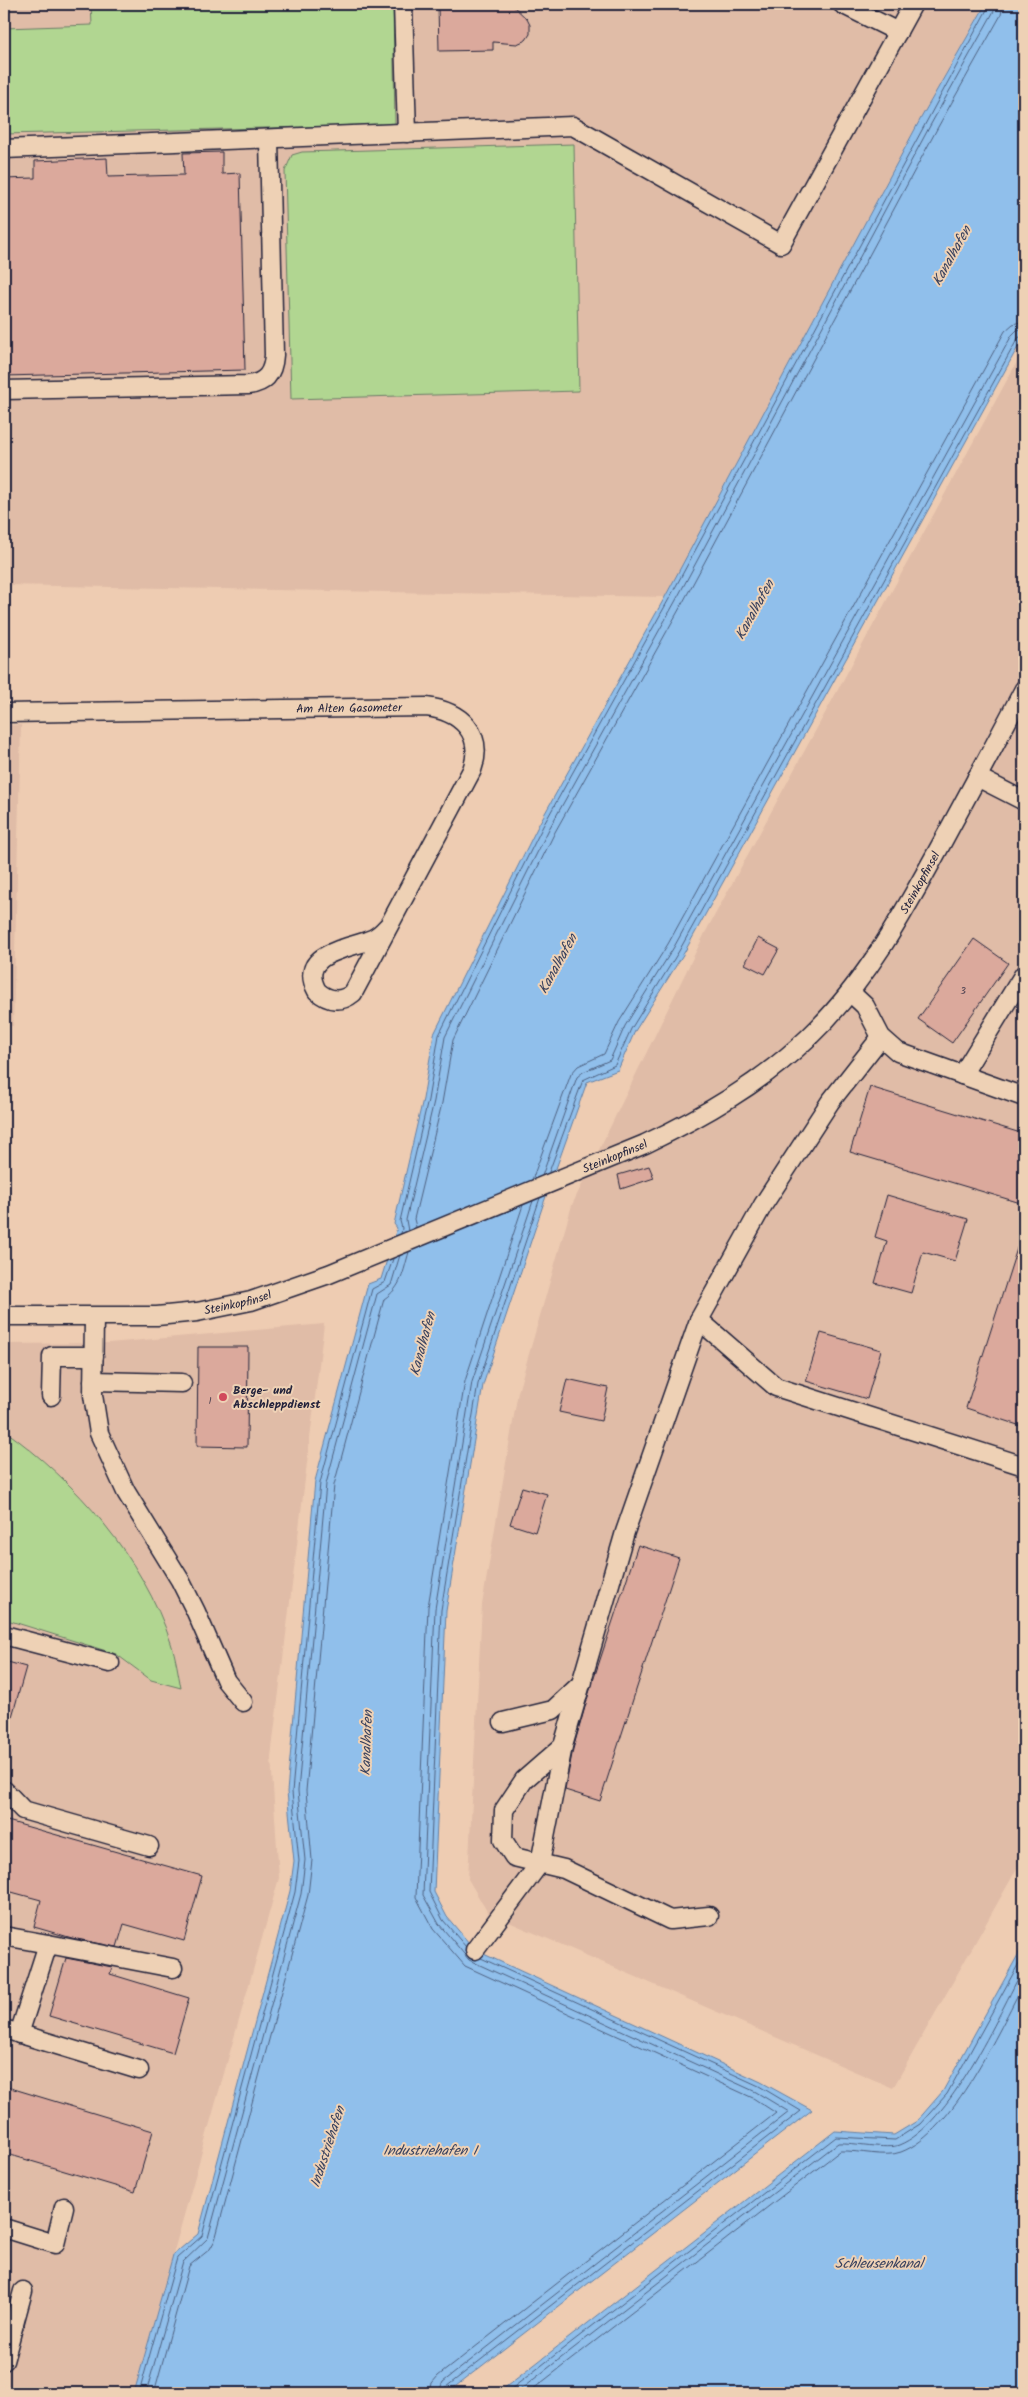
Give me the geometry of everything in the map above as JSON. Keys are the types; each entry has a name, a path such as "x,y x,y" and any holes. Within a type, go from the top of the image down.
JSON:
{"street":[{"path":"403,4 406,133"},
{"path":"842,4 898,32"},
{"path":"4,148 572,126 781,244 913,4"},
{"path":"4,390 248,386 259,383 267,378 273,366 274,355 269,138"},
{"name":"Steinkopfinsel","path":"4,1316 157,1316 215,1309 271,1295 329,1274 645,1144 690,1123 730,1100 793,1051 823,1023 850,992 903,913 1024,689"},
{"name":"Am Alten Gasometer","path":"4,713 426,706 451,713 470,730 476,740 475,762 390,924 353,993 348,998 334,1000 327,998 317,991 313,976 316,964 321,958 330,952 376,938 390,924"},
{"path":"977,777 1024,801"},
{"path":"962,1075 1024,974"},
{"path":"850,992 865,1006 880,1037 898,1052 1024,1097"},
{"path":"475,1950 540,1863 563,1746 625,1532 699,1320 763,1205 830,1102 880,1037"},
{"path":"94,1317 94,1409 99,1433 120,1479 180,1580 204,1629 226,1681 243,1702"},
{"path":"699,1320 776,1387 1024,1466"},
{"path":"51,1396 52,1356 94,1356"},
{"path":"93,1381 182,1383"},
{"path":"4,1634 110,1663"},
{"path":"503,1722 552,1710 583,1682"},
{"path":"563,1746 524,1780 504,1810 503,1840 514,1857 564,1869 670,1920 709,1916"},
{"path":"4,1790 22,1810 150,1846"},
{"path":"4,1936 173,1968"},
{"path":"48,1944 11,2031 138,2070"},
{"path":"4,2228 55,2244 64,2207"},
{"path":"4,2361 23,2291"}],"shaded area":[{"path":"4,4 986,4 921,118 665,597 4,585"},
{"path":"1024,349 1024,1856 893,2088 488,1913 468,1879 482,1605 518,1392 572,1205 705,933"},
{"path":"4,725 21,725 13,1026 4,1027"},
{"path":"324,1324 271,1757 279,1878 134,2393 4,2393 4,1344 109,1343"}],"green space":[{"path":"91,4 393,4 395,125 4,134 4,28 92,25"},
{"path":"574,144 579,391 291,399 285,171 292,155 302,152"},
{"path":"4,1430 31,1450 81,1497 125,1552 159,1612 173,1648 181,1688 151,1680 116,1654 4,1619"}],"water":[{"path":"986,4 1024,4 1024,336 684,953 635,1031 618,1070 587,1082 544,1202 483,1385 446,1611 434,1892 447,1917 475,1950 761,2082 812,2110 447,2393 134,2393 173,2255 198,2234 290,1891 294,1861 287,1792 315,1481 368,1284 381,1279 397,1228 394,1224 423,1099 434,1034 539,824 665,597 921,118"},
{"name":"Schleusenkanal","path":"1024,1944 1024,2393 498,2393 835,2131 894,2135 917,2121 943,2091"}],"building":[{"path":"438,4 511,4 527,19 530,25 530,34 526,40 517,44 493,42 493,50 439,51"},
{"path":"222,152 222,174 240,173 245,370 4,376 4,179 35,178 35,161 107,158 108,177 184,175 183,153"},
{"path":"758,938 779,949 765,974 745,964"},
{"path":"974,939 1008,963 952,1043 918,1019"},
{"path":"870,1087 1024,1134 1024,1204 850,1152"},
{"path":"649,1166 654,1178 621,1189 618,1175"},
{"path":"887,1195 968,1219 955,1261 923,1252 911,1293 875,1283 887,1241 875,1237"},
{"path":"1021,1236 1024,1236 1024,1427 966,1408"},
{"path":"821,1333 881,1350 867,1399 806,1381"},
{"name":"Berge- und Abschleppdienst","path":"198,1347 248,1347 247,1447 197,1446"},
{"path":"567,1379 608,1388 601,1421 559,1412"},
{"path":"522,1487 547,1494 535,1532 510,1524"},
{"path":"638,1545 679,1558 600,1801 565,1790 573,1749 589,1693"},
{"path":"4,1661 26,1667 8,1731 4,1730"},
{"path":"4,1820 202,1876 184,1941 124,1924 117,1947 72,1938 34,1927 41,1900 4,1890"},
{"path":"66,1958 112,1967 110,1974 189,1998 173,2053 49,2016"},
{"path":"4,2086 153,2131 135,2192 4,2153"}],"place":[{"name":"Berge- und Abschleppdienst","path":"223,1397"}],"water label":[{"name":"Kanalhafen","path":"952,256"},
{"name":"Kanalhafen","path":"755,610"},
{"name":"Kanalhafen","path":"558,964"},
{"name":"Kanalhafen","path":"423,1344"},
{"name":"Kanalhafen","path":"367,1743"},
{"name":"Industriehafen","path":"328,2147"},
{"name":"Industriehafen I","path":"430,2151"}]}
